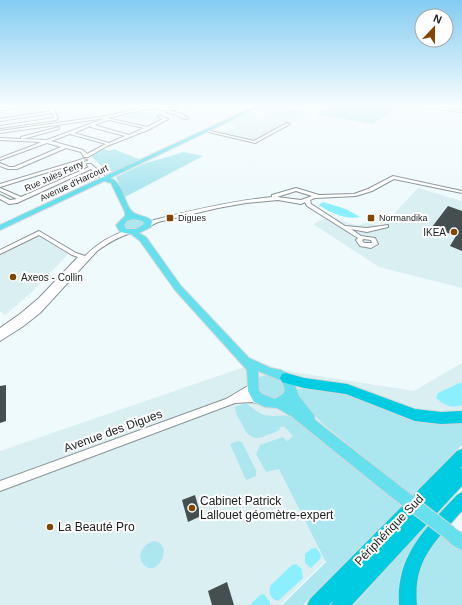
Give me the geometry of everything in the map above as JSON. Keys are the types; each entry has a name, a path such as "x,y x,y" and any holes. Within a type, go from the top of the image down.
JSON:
{"highway":[{"path":"288,384 304,383 347,389 415,415 441,418 462,417"},
{"name":"Périphérique Sud","path":"316,605 462,456"},
{"name":"Périphérique Sud","path":"340,605 462,476"},
{"path":"408,605 407,580 415,556 428,538 462,500"}],"main road":[{"name":"Avenue d'Harcourt","path":"0,230 76,195 156,154 201,133"},
{"name":"Avenue d'Harcourt","path":"0,230 105,180"},
{"path":"105,180 105,183 116,189 128,212 136,217"},
{"path":"128,212 128,216 121,223 120,227 124,231 131,232 144,239"},
{"path":"124,220 136,217 144,218 148,221 142,232 144,239 178,288 212,326 248,362 252,368 257,396 265,402 278,404 295,412 458,539"},
{"path":"131,232 146,227"},
{"path":"248,362 270,372 277,373 288,384 294,399 318,429"},
{"path":"254,384 260,374 270,372"},
{"path":"278,404 287,398 288,384"}],"street":[{"path":"16,140 41,133"},
{"path":"0,159 69,133"},
{"path":"71,133 110,144"},
{"path":"119,133 129,136"},
{"path":"1,192 85,158 110,144 135,133"},
{"path":"216,133 255,142 273,133"},
{"path":"0,139 46,141 83,151 85,158 92,168 105,180"},
{"path":"0,164 8,168 15,168 66,146"},
{"name":"Rue Jules Ferry","path":"1,192 11,202 92,168"},
{"path":"296,202 308,197 346,196 360,193 378,186 393,177 462,192"},
{"path":"144,218 154,218 221,202 277,195 296,189 308,197"},
{"path":"285,193 284,196 288,199"},
{"path":"308,197 308,204 361,238"},
{"path":"146,227 156,221 223,205 274,198 288,199 324,214"},
{"path":"339,224 360,230 386,226"},
{"path":"0,332 23,316 41,300 82,256 120,227"},
{"path":"0,338 36,312 88,256 114,237 131,232"},
{"path":"0,252 40,233 74,254 82,256"},
{"path":"234,400 254,384"},
{"path":"234,400 252,398 265,402"},
{"name":"Avenue des Digues","path":"0,486 234,400"}],"shaded area":[{"path":"225,133 271,133 255,141 223,134"},
{"path":"101,148 109,151 114,149 141,160 116,171 107,171 92,157 92,155 96,154 96,152"},
{"path":"184,152 203,156 125,197 116,177 143,164"},
{"name":"Normandika","path":"418,188 462,201 462,288 379,267 313,224 332,216 357,225 367,223 381,226"},
{"path":"323,202 346,209 360,217 344,217 328,211 319,205"},
{"path":"134,219 142,220 144,225 135,229 125,228 125,223"},
{"path":"34,233 68,254 34,290 5,315 0,311 0,250"},
{"path":"462,363 462,428 280,605 0,605 0,451 250,365 414,391"},
{"path":"270,374 279,376 287,391 277,400 259,394 257,381 260,377"},
{"path":"462,382 462,405 455,407 448,406 436,398 438,393"},
{"path":"297,389 336,389 381,406 462,420 462,445 412,496 322,423 296,395"},
{"path":"246,403 263,415 294,415 403,505 303,605 282,605 326,562 279,469 266,472 256,454 260,445 283,437 287,441 293,436 285,427 281,427 279,429 280,430 258,438 249,435 238,418 235,409 235,407"},
{"path":"238,441 242,442 256,470 256,476 247,480 230,444"},
{"path":"427,523 429,525 409,552 401,572 399,582 400,605 354,605"},
{"path":"438,533 462,548 462,605 413,605 415,568"},
{"path":"154,541 160,544 163,548 164,554 158,565 154,568 149,568 144,565 140,558 144,547 150,542"},
{"path":"316,548 321,555 320,559 311,568 305,563 305,554 311,549"},
{"path":"296,564 302,569 303,578 278,601 273,599 270,595 271,585 292,565"},
{"path":"264,594 270,602 270,605 250,605 260,595"}],"building":[{"name":"IKEA","path":"448,206 462,211 462,251 450,246 456,236 432,227"},
{"path":"6,385 6,421 0,423 0,386"},
{"name":"Cabinet Patrick Lallouet géomètre-expert","path":"195,495 201,516 188,522 182,500"},
{"path":"227,582 234,605 212,605 208,591"}],"place":[{"name":"Digues","path":"170,218"},
{"name":"Normandika","path":"371,218"},
{"name":"IKEA","path":"454,232"},
{"name":"Axeos - Collin","path":"13,277"},
{"name":"Cabinet Patrick Lallouet géomètre-expert","path":"192,508"},
{"name":"La Beauté Pro","path":"50,527"}]}
